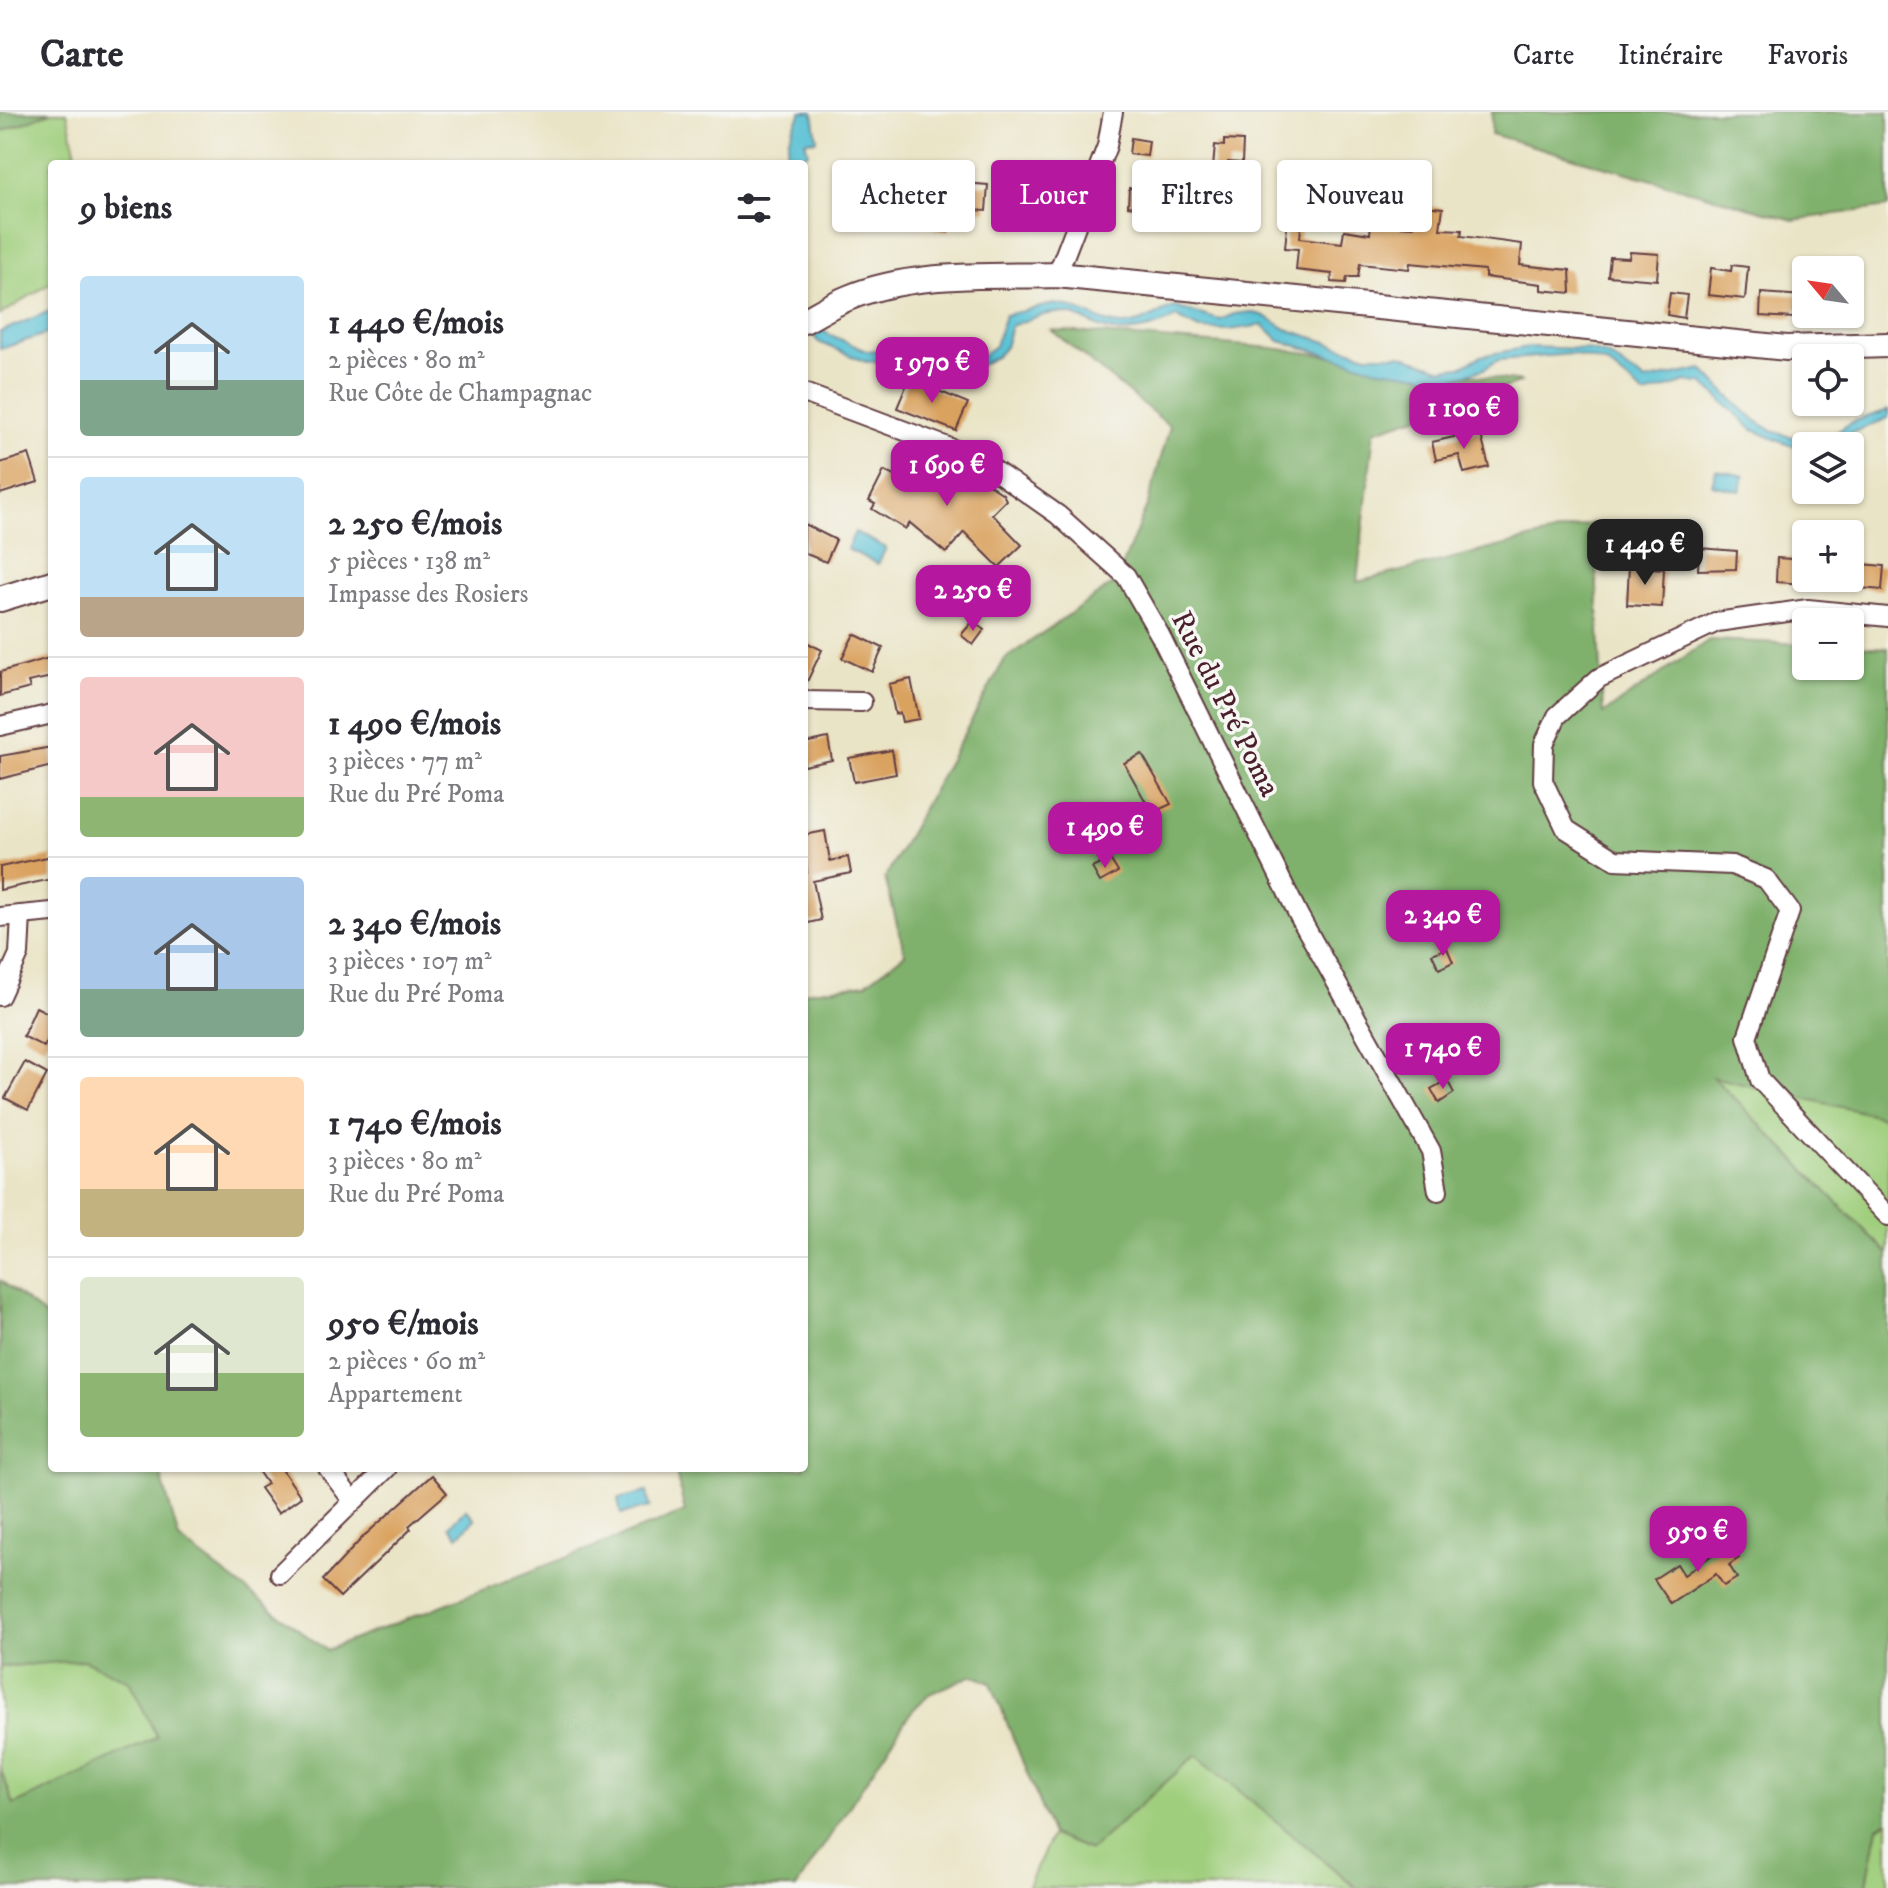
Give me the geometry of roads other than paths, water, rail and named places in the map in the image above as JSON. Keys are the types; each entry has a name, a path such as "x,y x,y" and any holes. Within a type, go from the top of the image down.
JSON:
{"street":[{"path":"1057,275 1107,146 1113,112"},
{"path":"808,319 850,297 891,286 948,278 1057,275 1787,348 1888,345"},
{"name":"Rue du Pré Poma","path":"808,395 977,458 1058,515 1126,576 1160,635 1299,916 1431,1151 1438,1191"},
{"path":"0,599 48,584"},
{"path":"1888,617 1808,609 1717,622 1599,678 1557,716 1544,744 1543,781 1566,829 1615,860 1732,865 1766,879 1790,911 1747,1037 1760,1080 1888,1216"},
{"path":"808,701 862,702"},
{"path":"0,726 48,715"},
{"path":"0,917 48,912"},
{"path":"0,996 19,954 21,915"},
{"path":"331,1472 352,1500"},
{"path":"280,1574 383,1472"}],"water":[{"path":"801,112 813,112 817,140 805,141 808,152 795,160 786,160 789,138"},
{"path":"1054,304 1105,322 1128,325 1175,307 1220,320 1251,312 1265,316 1286,329 1367,355 1401,355 1443,369 1461,367 1481,356 1528,347 1584,349 1607,355 1645,381 1702,369 1756,421 1792,437 1792,445 1753,430 1703,383 1686,382 1645,395 1606,363 1572,354 1498,360 1484,369 1439,383 1422,375 1375,368 1280,341 1263,325 1229,330 1199,329 1176,317 1150,328 1120,331 1102,328 1066,313 1054,313 1011,326 1005,347 997,356 972,370 951,370 911,359 866,362 818,342 810,328 819,322 824,332 866,351 909,348 938,360 970,364 995,346 1005,315"},
{"path":"48,312 48,333 0,349 0,332"},
{"path":"1888,410 1888,418 1854,432 1836,432 1853,422"},
{"path":"1716,470 1744,476 1740,491 1712,485"},
{"path":"855,532 886,548 878,564 847,549"},
{"path":"647,1492 650,1507 621,1514 618,1499"},
{"path":"466,1509 475,1519 458,1536 449,1526"}]}
